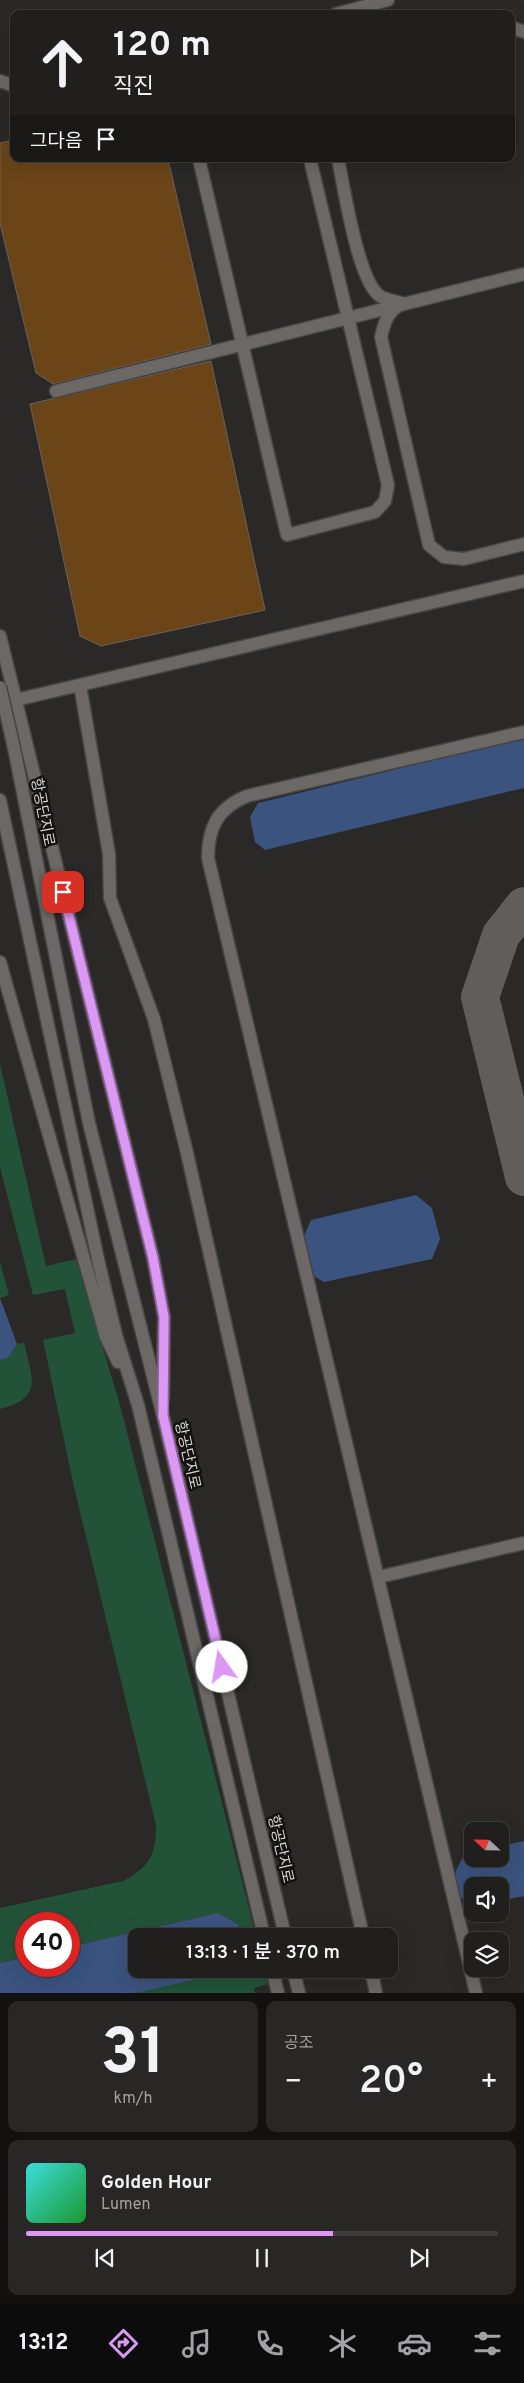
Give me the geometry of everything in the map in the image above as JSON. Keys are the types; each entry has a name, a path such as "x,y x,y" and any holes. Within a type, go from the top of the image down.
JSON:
{"street":[{"path":"351,10 388,0"},
{"path":"200,162 287,535 375,512 385,501 388,485 311,162"},
{"path":"339,162 361,266 368,283 380,296 402,303"},
{"path":"56,391 524,274"},
{"path":"402,303 393,309 385,322 381,337 429,544 444,557 464,558 524,544"},
{"path":"0,704 524,581"},
{"path":"0,636 153,1258 164,1317 163,1416"},
{"path":"80,685 110,854 110,898 154,1019 187,1153 361,1928"},
{"name":"항공단지로","path":"0,687 14,748 89,1123 163,1416 283,1928"},
{"path":"476,1993 208,858 208,840 211,830 223,810 232,802 247,796 524,732"},
{"path":"0,800 93,1266"},
{"path":"0,962 93,1266 111,1336 138,1405 262,1928"},
{"path":"379,1577 524,1543"},
{"path":"274,1978 278,1993"},
{"path":"295,1978 299,1993"},
{"path":"372,1978 376,1993"}],"green space":[{"path":"0,1064 46,1266 76,1259 120,1405 254,1928 239,1928 238,1924 218,1913 152,1928 128,1928 128,1934 80,1944 80,1912 15,1912 15,1960 0,1963 0,1908 123,1881 140,1870 150,1859 155,1844 156,1825 74,1487 43,1340 75,1333 65,1289 33,1295 0,1167"},
{"path":"0,1262 9,1295 0,1298"},
{"path":"24,1343 32,1376 32,1385 29,1393 23,1399 0,1409 0,1360 8,1358 17,1344"},
{"path":"196,1978 266,1978 268,1984 254,1988 255,1993 137,1993"}],"water":[{"path":"524,738 524,788 265,850 255,842 250,817 258,803"},
{"path":"416,1195 432,1208 440,1239 432,1259 324,1282 312,1275 304,1236 311,1220"},
{"path":"0,1298 17,1344 8,1358 0,1360"},
{"path":"524,1841 524,1896 509,1899 509,1877 464,1877 464,1899 459,1896 455,1873 464,1855 464,1868 509,1868 509,1844"},
{"path":"218,1913 238,1924 239,1928 152,1928"},
{"path":"128,1934 128,1978 200,1978 137,1993 0,1993 0,1963 15,1960 15,1977 80,1977 80,1944"}],"building":[{"path":"10,141 10,162 169,162 211,344 53,384 36,373 0,223 0,143"},
{"path":"211,361 265,610 101,646 80,636 30,404"}],"taxiway":[{"path":"524,906 501,935 480,997 524,1177"}],"route":[{"path":"63,892 153,1258 164,1317 163,1416 222,1667"}]}
